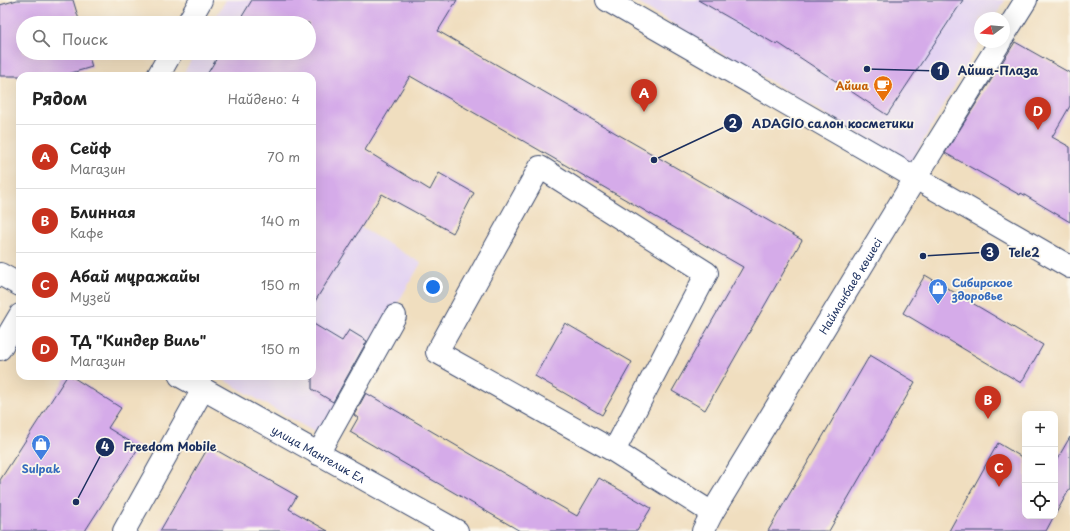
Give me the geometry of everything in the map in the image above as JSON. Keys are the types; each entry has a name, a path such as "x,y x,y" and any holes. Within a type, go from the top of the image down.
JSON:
{"street":[{"path":"192,16 201,0"},
{"path":"1010,25 1026,0"},
{"path":"619,3 1070,267"},
{"name":"Найманбаев көшесі","path":"708,522 916,177 996,48"},
{"path":"160,72 167,60"},
{"path":"614,451 707,273 540,167 437,352 614,451 708,522"},
{"path":"0,274 16,283"},
{"path":"318,454 395,316"},
{"path":"0,349 16,322"},
{"name":"улица Мангелик Ел","path":"187,380 457,531"},
{"path":"124,531 203,389"}],"shaded area":[{"path":"226,0 429,0 316,197 316,72 184,72 191,60 316,60 316,16 216,16"},
{"path":"633,0 1005,0 998,12 974,12 974,48 977,48 910,164"},
{"path":"316,201 421,263 321,436 224,380 316,380"}],"building":[{"path":"17,0 73,0 78,16 16,16 16,60 90,60 92,67 75,72 16,72 16,76 0,76 0,5"},
{"path":"252,0 457,0 438,31 802,240 705,410 672,391 743,267 410,76 365,150 430,190 439,173 474,193 453,233 382,194 316,300 316,72 208,72 216,60 316,60 316,16 242,16"},
{"path":"698,0 963,0 887,115 778,43 777,45"},
{"path":"1015,42 1070,73 1070,106 1052,137 1070,147 1070,222 1021,193 1020,195 945,153"},
{"path":"925,275 1043,345 1021,383 903,313"},
{"path":"565,323 632,362 602,415 535,376"},
{"path":"316,325 342,341 349,330 367,341 333,402 312,389 312,380 316,380"},
{"path":"870,355 915,382 829,531 768,531"},
{"path":"64,380 77,380 121,408 108,428 139,447 85,531 0,531 0,480"},
{"path":"366,393 577,516 599,478 651,508 637,531 520,531 350,432 358,418 354,415"},
{"path":"1070,437 1070,488 1058,510 1058,483 1058,458"},
{"path":"998,443 1022,457 1022,519 1052,519 1046,531 949,531"},
{"path":"209,446 297,496 289,509 328,531 160,531"}],"place":[{"name":"Айша-Плаза","path":"867,69"},
{"name":"Айша","path":"883,102"},
{"name":"Сейф","path":"644,112"},
{"name":"ТД \"Киндер Виль\"","path":"1038,130"},
{"name":"ADAGIO салон косметики","path":"654,160"},
{"name":"Tele2","path":"923,256"},
{"name":"Сибирское здоровье","path":"938,305"},
{"name":"Блинная","path":"988,419"},
{"name":"Sulpak","path":"41,461"},
{"name":"Абай мұражайы","path":"999,487"},
{"name":"Freedom Mobile","path":"76,502"}]}
